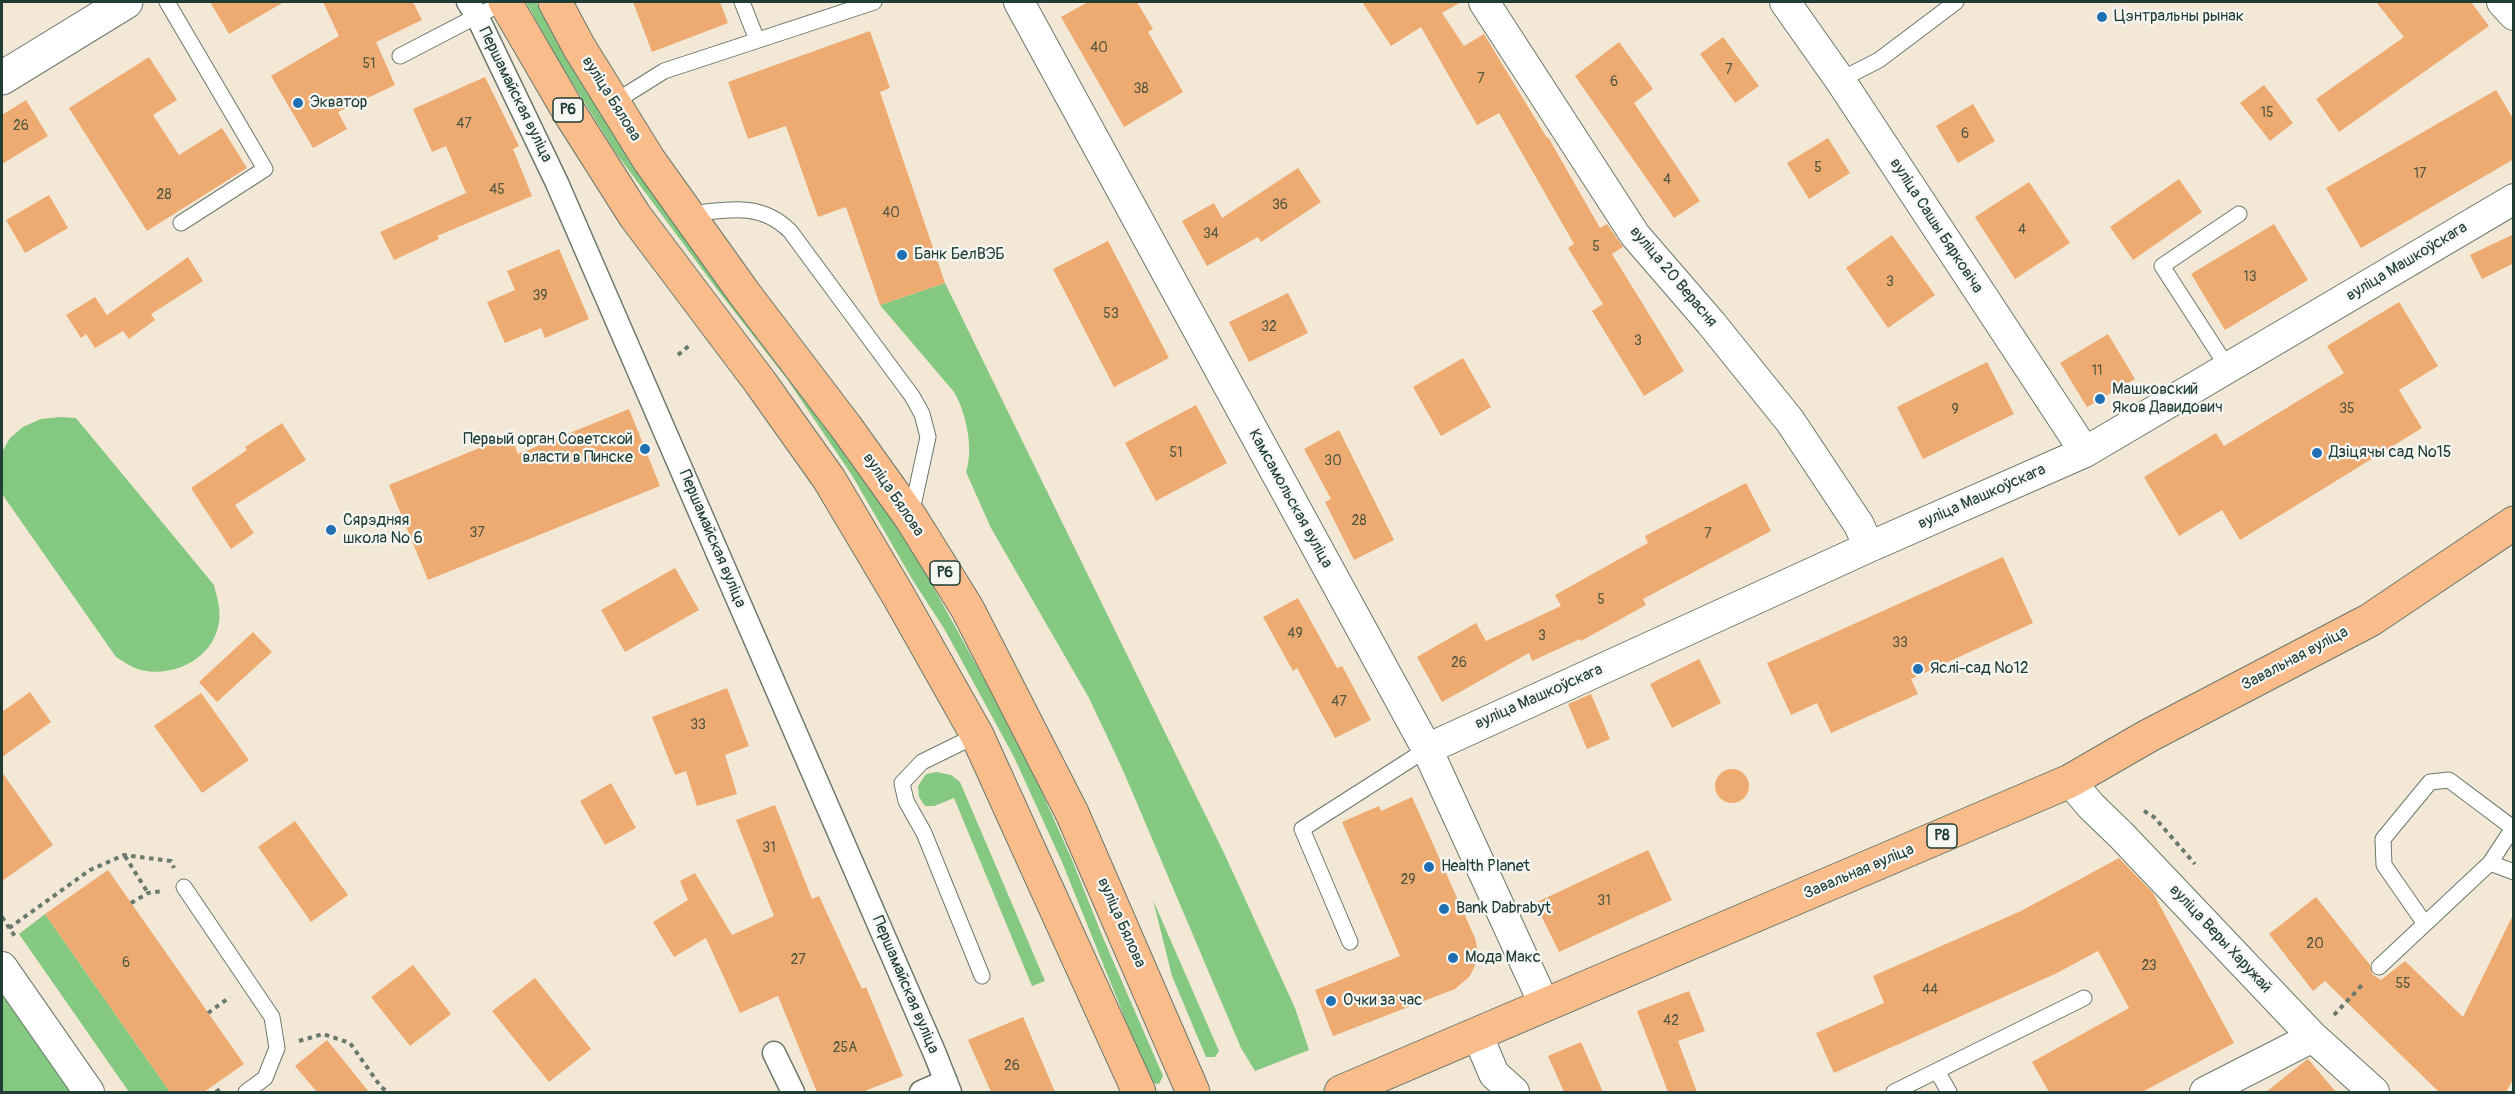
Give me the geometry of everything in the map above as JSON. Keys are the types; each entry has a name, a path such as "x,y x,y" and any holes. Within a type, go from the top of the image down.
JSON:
{"main road":[{"name":"вуліца Бялова","path":"555,2 613,103 687,214 911,518 967,608 1072,813 1193,1092"},
{"name":"Р6","path":"489,5 569,112 635,216 760,382 829,479 977,735 1139,1092"},
{"name":"Завальная вуліца","path":"1341,1092 2070,781 2148,736 2370,620 2514,523"}],"street":[{"path":"2,78 126,2"},
{"name":"Камсамольская вуліца","path":"1018,2 1427,749 1545,1006"},
{"name":"вуліца 20 Верасня","path":"1484,2 1635,235 1791,421 1859,525 1869,547"},
{"name":"вуліца Сашы Бярковіча","path":"1785,2 1840,80 2085,452"},
{"path":"2502,2 2514,15"},
{"name":"Першамайская вуліца","path":"489,5 557,183 948,1087 921,1092"},
{"name":"вуліца Машкоўскага","path":"1427,749 1869,547 2085,452 2514,199"},
{"name":"вуліца Веры Харужай","path":"2070,781 2091,806 2313,1037 2374,1092"},
{"path":"2,968 89,1092"},
{"path":"1477,1034 1494,1074 1514,1092"},
{"path":"2205,1092 2313,1037"},
{"path":"774,1053 793,1092"}],"lane":[{"path":"166,2 265,169 181,223"},
{"path":"742,2 757,40"},
{"path":"613,103 664,71 874,2"},
{"path":"1840,80 1879,60 1956,2"},
{"path":"400,56 489,5"},
{"path":"687,214 732,209 756,211 778,219 790,231 912,396 922,414 928,437 911,518"},
{"path":"2228,368 2162,266 2239,214"},
{"path":"977,735 922,762 902,783 906,801 924,833 982,976"},
{"path":"1350,942 1302,829 1427,749"},
{"path":"2379,967 2425,924 2490,863 2513,828 2449,780 2430,782 2383,839 2384,865 2425,924"},
{"path":"2490,863 2514,872"},
{"path":"184,887 272,1017 277,1048 265,1078 246,1092"},
{"path":"1894,1092 2084,998"},
{"path":"1937,1071 1948,1092"}],"path":[{"path":"124,855 148,893"},
{"path":"9,928 90,870 124,855 171,861 184,887"},
{"path":"2313,1037 2379,967"},
{"path":"208,1013 232,996"},
{"path":"277,1048 323,1034 350,1043 381,1088 388,1092"}],"green space":[{"path":"526,2 536,2 565,57 601,112 879,495 924,570 1024,752 1163,1076 1159,1084 1151,1083 1062,862 1014,757 945,630 912,579 853,477 787,379 616,153 558,60"},
{"path":"945,283 1224,853 1295,1008 1309,1050 1255,1071 1241,1048 1122,768 1089,698 991,528 966,472 969,453 968,431 958,400 954,392 880,305"},
{"path":"76,418 214,585 219,612 216,635 201,655 179,668 154,672 138,669 116,657 2,494 2,452 10,438 23,427 41,419"},
{"path":"937,772 951,775 960,782 1045,981 1032,986 954,798 934,806 925,806 919,797 918,786 926,774"},
{"path":"1153,900 1219,1051 1215,1057 1206,1057 1172,976"},
{"path":"45,914 170,1092 129,1092 19,934"},
{"path":"2,992 72,1092 2,1092"}],"building":[{"path":"210,2 284,2 229,34"},
{"path":"323,2 413,2 422,20 376,42 395,85 338,112 347,129 313,148 271,76 339,36"},
{"path":"633,2 720,2 728,23 652,52"},
{"path":"1088,2 1137,2 1153,29 1148,32 1183,92 1124,127 1061,17"},
{"path":"1362,2 1461,2 1442,13 1464,46 1484,34 1548,137 1600,228 1607,224 1623,247 1612,254 1684,371 1644,396 1592,311 1603,304 1568,248 1574,244 1499,113 1477,125 1421,27 1391,46"},
{"path":"2376,2 2471,2 2489,26 2339,132 2316,99 2404,37"},
{"path":"870,31 890,88 880,92 945,283 880,305 846,207 818,217 786,126 748,139 728,82"},
{"path":"1723,37 1759,86 1735,103 1700,54"},
{"path":"1619,42 1653,89 1634,103 1700,201 1674,218 1575,76"},
{"path":"149,57 177,100 153,115 179,155 222,128 247,168 147,231 69,108"},
{"path":"485,77 519,146 513,149 532,196 437,236 439,239 394,260 380,232 466,193 446,146 432,152 413,109"},
{"path":"2264,85 2293,123 2270,141 2240,103"},
{"path":"2496,90 2514,120 2514,159 2361,248 2326,188"},
{"path":"26,100 48,136 2,164 2,115"},
{"path":"1973,104 1995,141 1958,163 1936,126"},
{"path":"1828,138 1850,173 1809,199 1787,163"},
{"path":"1298,168 1321,202 1261,242 1258,237 1207,266 1182,221 1214,203 1222,218"},
{"path":"2179,179 2202,212 2133,260 2110,227"},
{"path":"2029,182 2070,243 2015,279 1975,217"},
{"path":"49,195 68,228 25,253 6,220"},
{"path":"2274,224 2308,280 2225,330 2191,274"},
{"path":"2514,234 2514,263 2482,279 2470,255"},
{"path":"1892,235 1935,295 1888,328 1846,268"},
{"path":"1108,241 1169,358 1114,387 1053,269"},
{"path":"559,249 589,319 545,338 541,328 505,343 487,302 515,290 507,271"},
{"path":"188,257 203,281 151,314 155,320 129,339 123,331 95,348 86,334 81,338 66,315 95,297 107,315"},
{"path":"1288,293 1308,333 1249,362 1229,322"},
{"path":"2399,302 2438,366 2399,390 2422,428 2240,540 2222,510 2179,536 2144,477 2216,433 2224,446 2344,373 2327,346"},
{"path":"2108,334 2135,379 2087,407 2060,363"},
{"path":"1463,358 1491,407 1441,436 1413,387"},
{"path":"1987,362 2014,414 1923,459 1897,407"},
{"path":"1196,405 1227,463 1156,501 1125,443"},
{"path":"629,409 660,486 428,580 389,485 511,435 518,454"},
{"path":"282,423 306,460 235,505 254,533 231,549 191,488 247,450 245,447"},
{"path":"1339,430 1394,540 1354,560 1325,502 1331,499 1304,449"},
{"path":"1746,483 1771,531 1643,599 1646,605 1581,641 1580,639 1532,661 1529,653 1442,702 1417,657 1476,623 1486,641 1561,606 1555,595 1648,543 1645,536"},
{"path":"2003,557 2033,623 1911,679 1918,694 1831,733 1817,703 1791,715 1767,663"},
{"path":"675,568 699,610 625,652 601,610"},
{"path":"1298,598 1337,668 1342,666 1371,720 1335,738 1297,668 1293,671 1263,617"},
{"path":"253,632 272,652 217,702 199,682"},
{"path":"1699,659 1721,703 1672,728 1650,684"},
{"path":"727,688 749,746 725,755 737,794 697,806 686,771 675,775 652,717"},
{"path":"30,692 51,722 2,757 2,712"},
{"path":"201,693 249,760 202,793 154,726"},
{"path":"1591,694 1610,739 1587,749 1568,704"},
{"path":"1732,769 1744,774 1749,786 1744,798 1732,803 1720,798 1715,786 1720,774"},
{"path":"2,772 53,845 2,881"},
{"path":"611,783 636,828 605,845 580,801"},
{"path":"1412,797 1475,938 1479,957 1470,976 1455,989 1333,1036 1315,990 1400,956 1342,822 1379,806 1381,811"},
{"path":"775,805 812,899 819,896 862,989 866,987 903,1076 862,1092 817,1092 778,996 740,1013 706,938 674,957 653,922 688,900 680,881 695,873 732,935 774,916 736,820"},
{"path":"295,821 348,895 311,922 258,847"},
{"path":"1648,850 1672,900 1559,952 1535,903"},
{"path":"2119,858 2153,893 2234,1043 2142,1092 2049,1092 2032,1062 2129,1008 2098,951 2055,974 1834,1073 1816,1033 1884,1003 1873,976 2021,911"},
{"path":"108,870 244,1064 204,1092 170,1092 45,914"},
{"path":"2316,897 2370,965 2372,974 2381,980 2405,961 2463,1017 2514,913 2514,1078 2506,1092 2439,1092 2325,981 2313,991 2269,934"},
{"path":"413,965 451,1014 410,1046 371,997"},
{"path":"535,978 591,1049 549,1082 492,1011"},
{"path":"1689,991 1705,1031 1678,1041 1697,1092 1668,1092 1637,1011"},
{"path":"1023,1017 1055,1092 991,1092 968,1040"},
{"path":"327,1040 369,1092 317,1092 295,1066"},
{"path":"1581,1042 1603,1092 1564,1092 1548,1056"},
{"path":"2308,1059 2336,1092 2266,1092 2305,1061"}],"place":[{"name":"Цэнтральны рынак","path":"2102,17"},
{"name":"Экватор","path":"298,103"},
{"name":"Банк БелВЭБ","path":"902,255"},
{"name":"Машковский Яков Давидович","path":"2100,399"},
{"name":"Первый орган Советской власти в Пинске","path":"645,449"},
{"name":"Дзіцячы сад №15","path":"2317,453"},
{"name":"Сярэдняя школа № 6","path":"331,530"},
{"name":"Яслі-сад №12","path":"1918,669"},
{"name":"Health Planet","path":"1429,867"},
{"name":"Bank Dabrabyt","path":"1444,909"},
{"name":"Мода Макс","path":"1453,958"},
{"name":"Очки за час","path":"1331,1001"}]}
